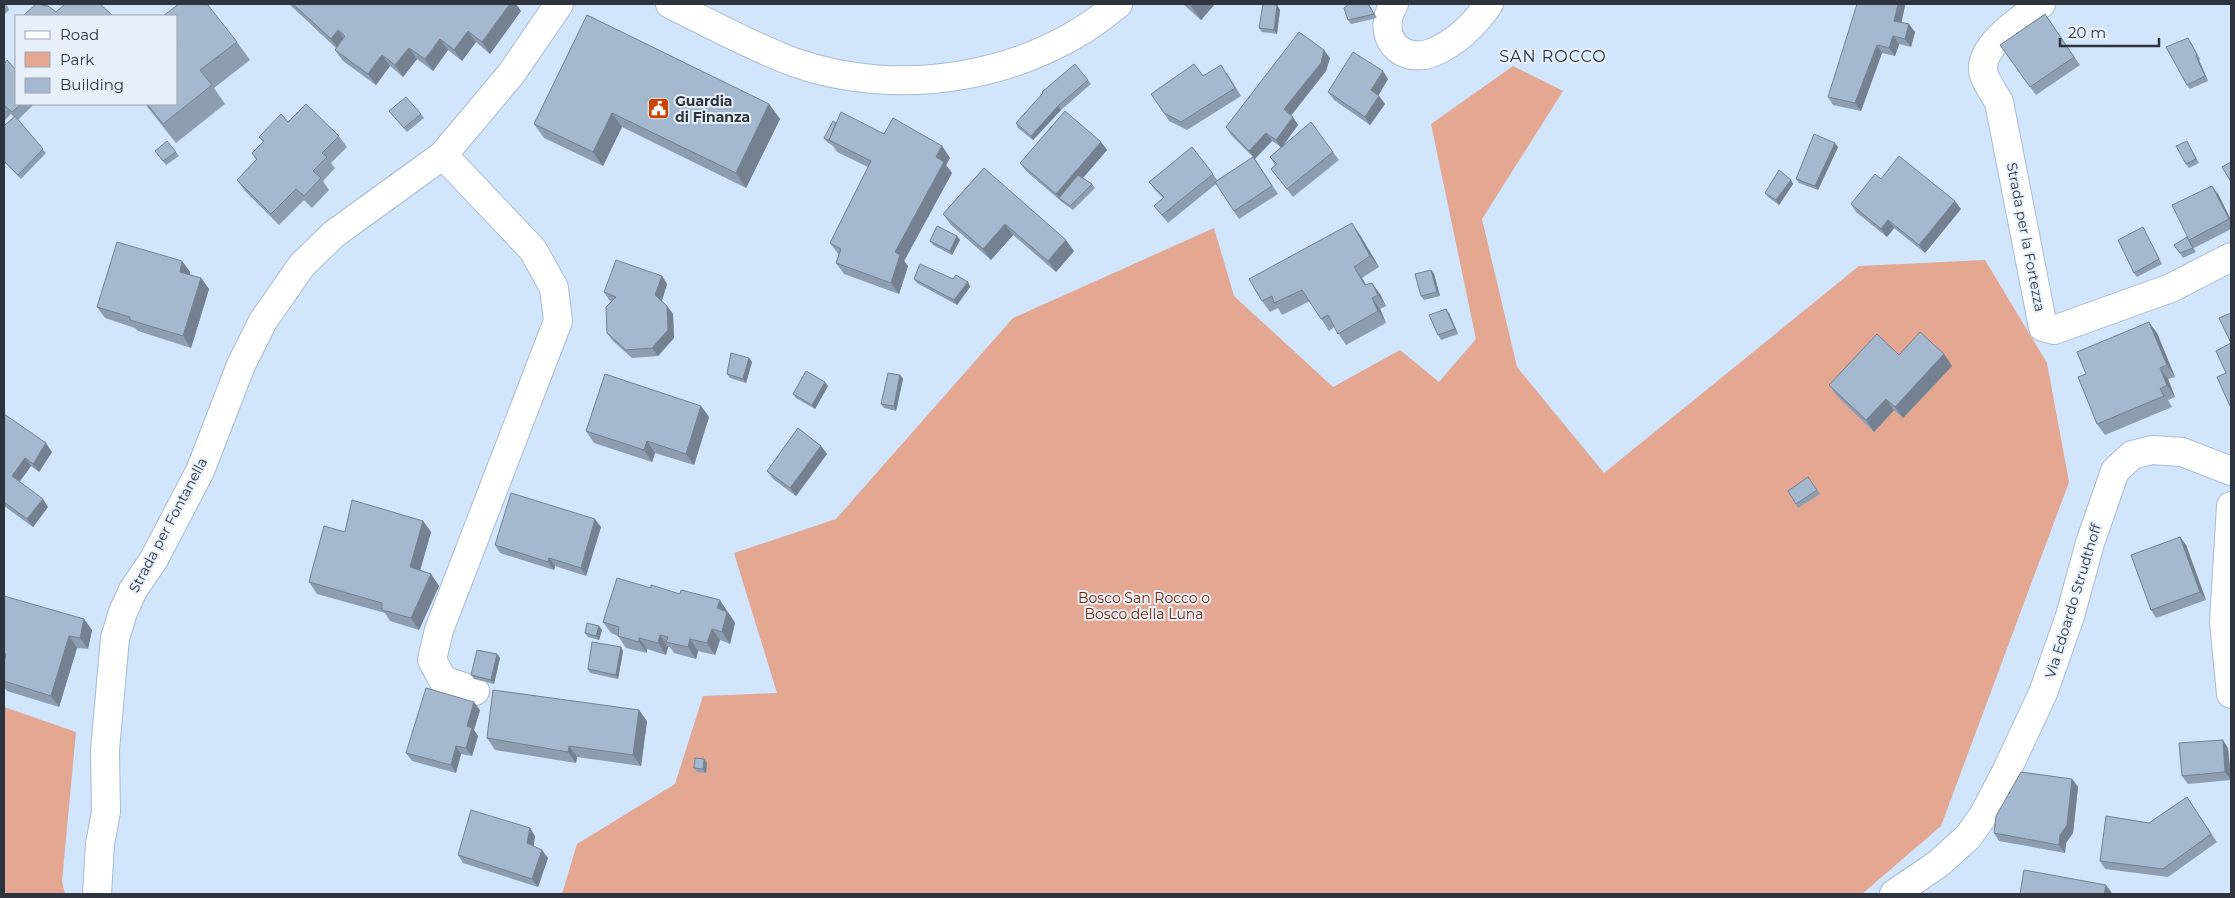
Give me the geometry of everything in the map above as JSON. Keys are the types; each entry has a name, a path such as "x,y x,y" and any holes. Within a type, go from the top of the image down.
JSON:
{"street":[{"name":"Strada per Fontanella","path":"97,894 100,844 106,812 105,750 115,638 123,612 200,471 241,365 263,321 302,265 334,234 443,155 511,74 559,4"},
{"path":"670,4 752,44 809,66 862,78 920,80 971,74 1023,59 1079,32 1118,4"},
{"path":"1394,4 1387,22 1388,36 1392,43 1405,54 1416,56 1433,52 1458,38 1477,20 1489,4"},
{"name":"Strada per la Fortezza","path":"2041,4 1996,40 1987,53 1983,70 1999,102 2044,327 2054,330 2171,288 2231,257"},
{"path":"443,155 533,250 554,288 558,322 439,630 432,660 443,680 475,691"},
{"name":"Via Edoardo Strudthoff","path":"1894,894 1938,864 1968,837 2006,772 2044,693 2070,616 2090,543 2115,471 2132,455 2152,450 2182,452 2231,471"},
{"path":"2231,506 2224,622 2231,694"}],"green space":[{"name":"Bosco San Rocco o Bosco della Luna","path":"1513,66 1563,91 1482,219 1517,367 1604,473 1859,266 1985,260 2047,363 2069,482 1941,826 1862,894 562,894 577,844 675,784 703,696 777,693 734,553 836,519 1013,318 1214,228 1234,296 1333,387 1400,350 1439,382 1476,339 1431,124"},
{"path":"4,707 76,732 62,881 65,894 4,894"}],"building":[{"path":"36,4 48,6 56,12 65,4 100,4 112,15 24,15"},
{"path":"179,4 207,4 237,42 200,70 212,85 163,124 148,105 178,105 178,15 164,15"},
{"path":"293,4 510,4 482,42 468,31 454,50 440,39 425,59 409,48 395,65 382,55 368,74 335,50 345,36 338,30 331,39"},
{"path":"1263,4 1277,5 1274,30 1259,28"},
{"path":"1349,4 1368,4 1374,14 1348,20 1344,8"},
{"path":"1857,4 1898,4 1894,21 1909,24 1905,39 1893,36 1889,48 1877,45 1855,103 1828,97"},
{"path":"2045,14 2074,57 2030,87 2000,45"},
{"name":"Guardia di Finanza","path":"587,15 769,104 736,173 612,113 593,152 534,124"},
{"path":"1299,32 1324,50 1321,63 1284,109 1293,117 1276,140 1266,133 1249,151 1226,127"},
{"path":"2188,38 2205,76 2187,85 2166,47"},
{"path":"1353,52 1383,71 1371,90 1379,96 1365,117 1328,92"},
{"path":"7,60 15,69 15,105 20,105 12,112 4,107 4,64"},
{"path":"1075,64 1088,80 1058,106 1031,136 1016,123 1042,92"},
{"path":"1194,64 1203,76 1221,65 1235,88 1181,122 1164,113 1151,94"},
{"path":"406,97 421,114 404,128 389,111"},
{"path":"306,104 339,136 322,153 327,157 313,171 321,178 304,196 296,189 271,214 237,180 257,159 252,153 264,141 259,137 281,114 288,122"},
{"path":"1065,111 1101,142 1056,194 1020,163"},
{"path":"841,112 884,134 893,118 942,146 936,157 944,162 895,252 900,255 891,283 836,263 841,249 830,243 871,161 829,140"},
{"path":"15,116 43,149 18,175 4,161 4,126"},
{"path":"833,121 836,123 830,141 824,138"},
{"path":"1311,122 1333,152 1287,189 1271,169 1277,164 1270,157"},
{"path":"1814,134 1835,143 1815,186 1796,179"},
{"path":"167,141 176,152 163,161 155,151"},
{"path":"2187,141 2196,159 2186,164 2176,146"},
{"path":"1192,147 1213,174 1162,215 1154,206 1164,197 1149,182"},
{"path":"1899,156 1955,201 1919,245 1888,220 1881,229 1851,204 1875,174 1881,179"},
{"path":"1253,157 1272,186 1234,211 1215,182"},
{"path":"2231,162 2231,182 2222,167"},
{"path":"984,168 1066,240 1048,261 1005,224 983,249 943,214"},
{"path":"1779,170 1791,180 1776,200 1765,193"},
{"path":"1078,175 1092,184 1070,206 1059,198"},
{"path":"2212,186 2229,219 2189,240 2172,205"},
{"path":"1352,223 1370,256 1354,267 1365,285 1372,283 1378,295 1372,298 1378,311 1338,334 1328,315 1321,319 1302,290 1274,303 1272,296 1262,301 1249,279"},
{"path":"937,226 957,236 950,251 930,241"},
{"path":"2143,227 2159,259 2134,273 2118,240"},
{"path":"2187,237 2193,248 2180,253 2174,245"},
{"path":"117,242 182,261 180,272 201,278 183,336 130,320 130,317 97,307"},
{"path":"616,260 662,276 655,295 667,306 668,330 652,348 626,350 607,333 606,307 616,297 604,292"},
{"path":"920,264 953,279 956,275 968,282 954,300 914,279"},
{"path":"1431,270 1437,292 1421,296 1415,274"},
{"path":"1446,309 1455,329 1438,335 1429,315"},
{"path":"2231,313 2231,343 2219,318"},
{"path":"2149,322 2167,365 2160,368 2167,385 2160,389 2164,396 2097,424 2078,377 2086,374 2077,352"},
{"path":"1920,332 1944,354 1895,407 1886,399 1866,420 1829,385 1877,334 1899,355"},
{"path":"2231,343 2230,406 2217,377 2226,373 2216,351"},
{"path":"731,353 749,358 743,379 727,374"},
{"path":"806,371 825,382 812,405 793,394"},
{"path":"888,373 900,375 894,406 881,404"},
{"path":"605,374 701,406 686,454 647,441 644,450 586,431"},
{"path":"4,414 46,443 33,464 25,458 12,476 43,499 27,519 4,502"},
{"path":"798,428 821,446 790,488 767,471"},
{"path":"1808,477 1817,490 1796,504 1788,491"},
{"path":"511,493 595,519 581,568 549,558 548,562 495,545"},
{"path":"352,500 423,521 410,567 431,574 411,618 382,610 382,603 309,582 324,526 345,532"},
{"path":"2180,537 2200,592 2151,610 2131,555"},
{"path":"617,578 651,588 651,585 680,594 681,590 720,600 717,608 727,612 722,632 712,629 707,643 690,639 688,647 666,642 668,637 660,635 658,643 639,638 639,642 618,636 619,627 603,622"},
{"path":"4,596 84,619 80,638 69,636 51,696 4,681 6,654 4,653"},
{"path":"587,623 599,626 596,636 585,633"},
{"path":"592,642 621,647 616,675 588,669"},
{"path":"477,650 497,654 491,680 471,675"},
{"path":"426,688 474,702 467,726 472,728 466,748 456,746 451,765 406,753"},
{"path":"493,690 639,710 633,755 569,746 568,752 487,738"},
{"path":"2223,740 2225,772 2182,776 2179,743"},
{"path":"695,758 704,759 703,769 694,768"},
{"path":"2021,772 2072,779 2067,825 2060,835 2059,845 1994,833 1996,816"},
{"path":"2187,797 2211,834 2163,869 2100,861 2106,816 2149,823"},
{"path":"471,810 530,828 527,843 542,850 532,879 458,855"},
{"path":"2024,870 2106,885 2104,894 2020,894"}],"place":[{"name":"Guardia di Finanza","path":"659,109"}],"district":[{"name":"SAN ROCCO","path":"1553,56"}]}
